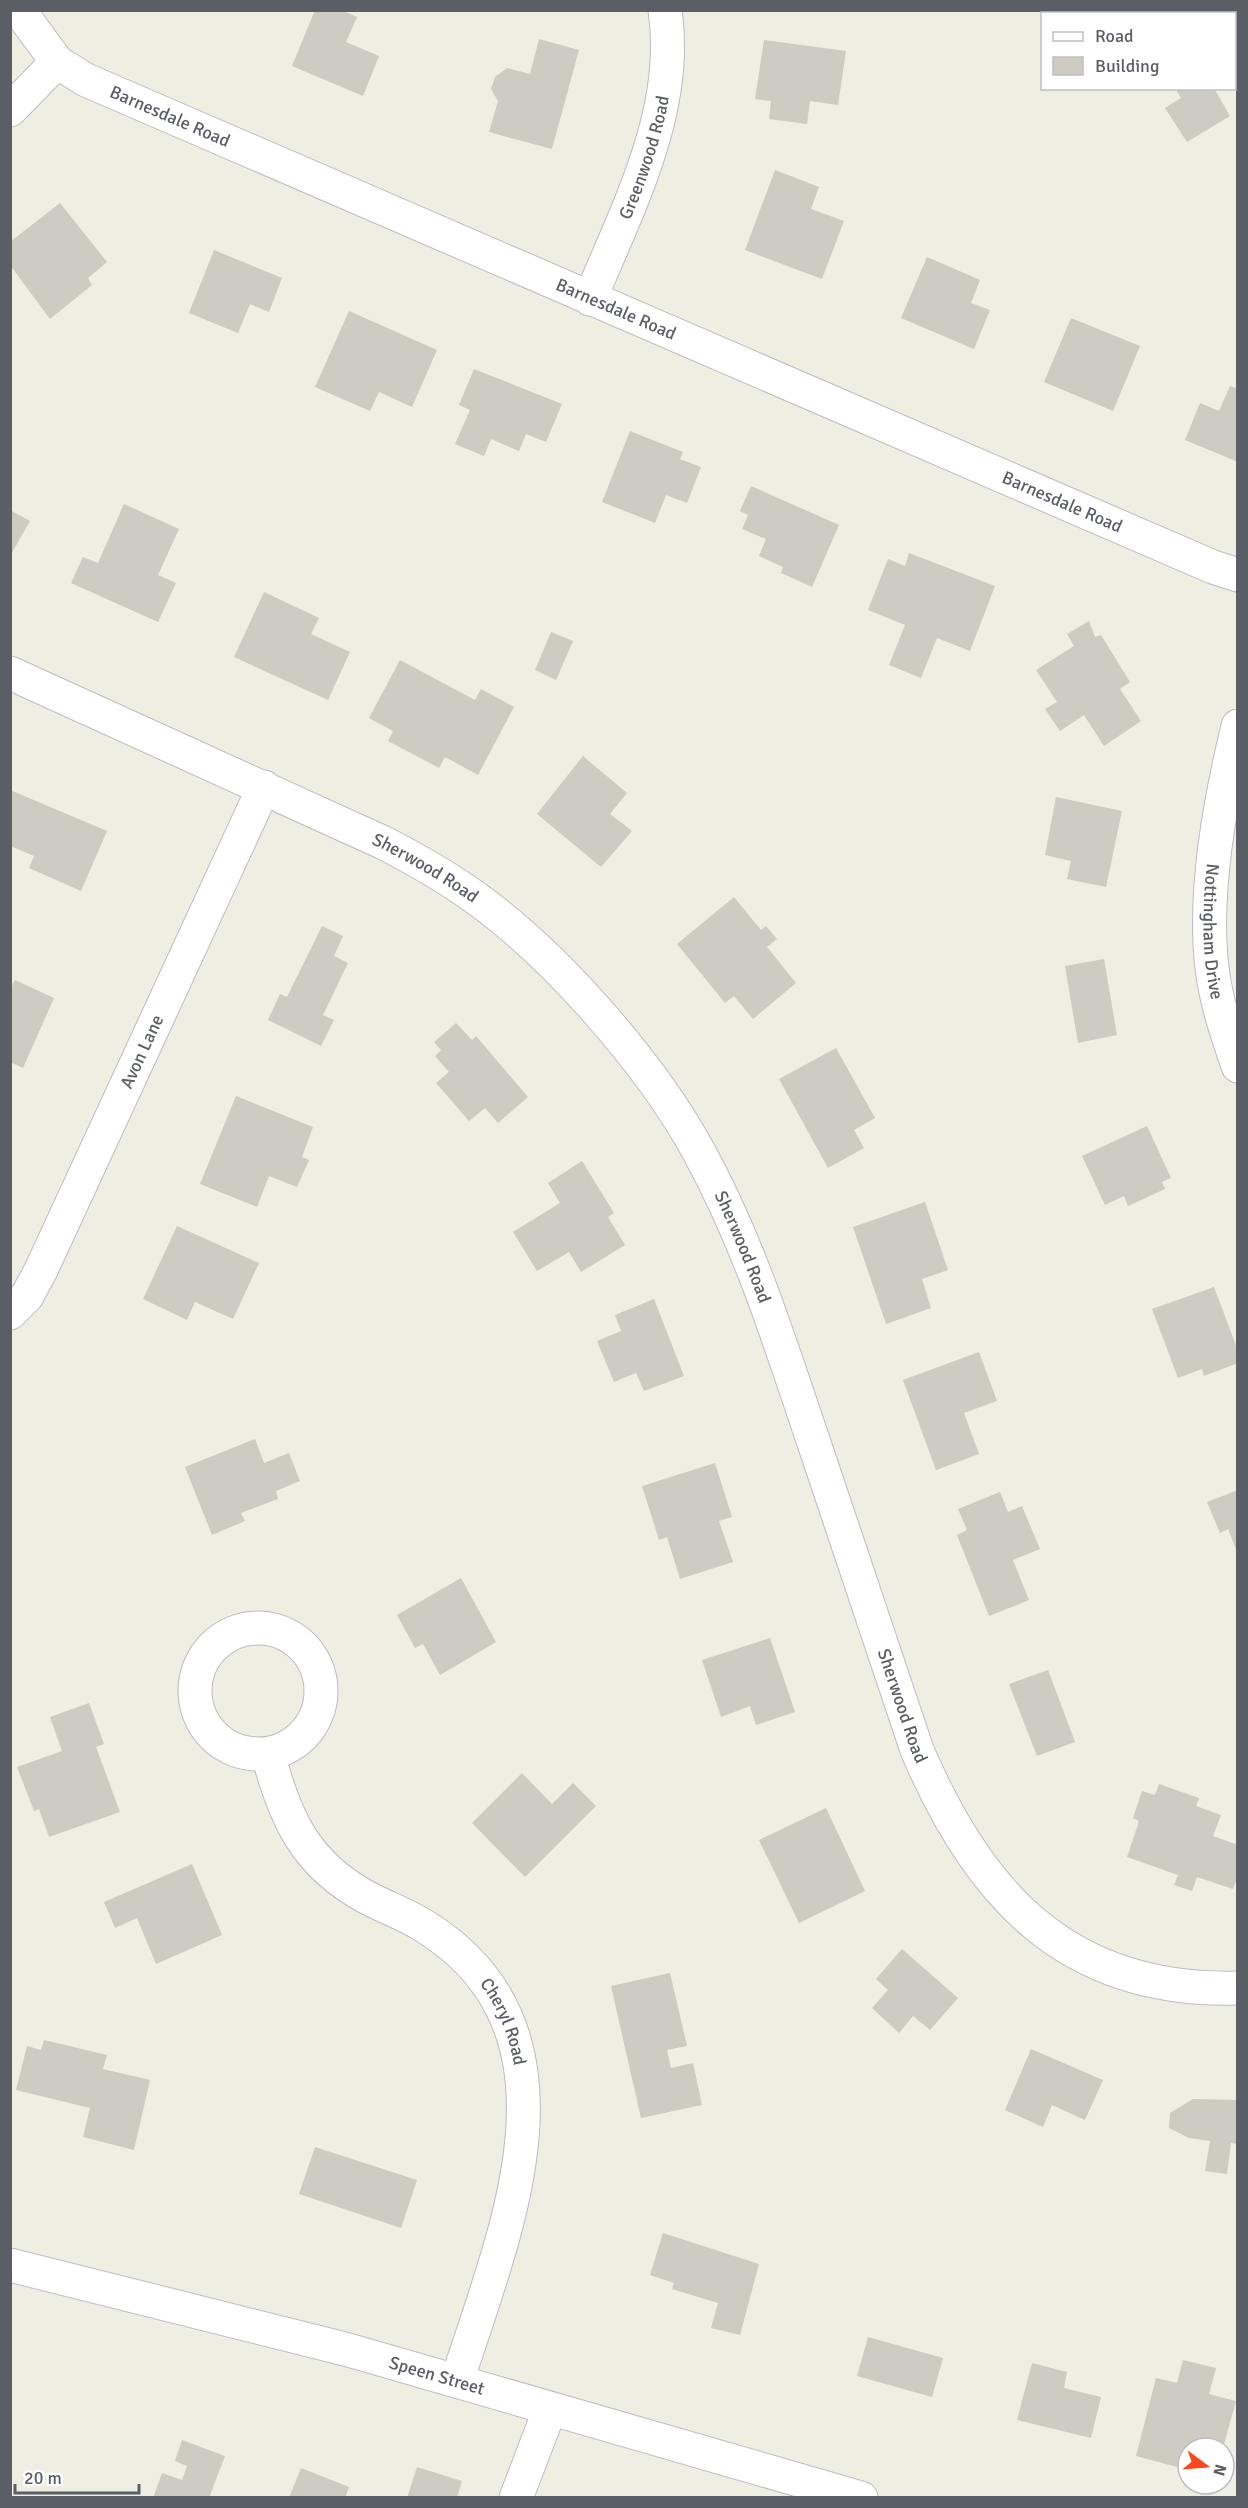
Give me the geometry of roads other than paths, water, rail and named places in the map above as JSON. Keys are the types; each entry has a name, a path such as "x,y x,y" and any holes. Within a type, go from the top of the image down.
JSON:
{"street":[{"name":"Barnesdale Road","path":"20,10 57,62 86,80 114,93 1202,562 1238,575"},
{"name":"Greenwood Road","path":"590,299 650,148 663,84 665,10"},
{"path":"10,110 57,62"},
{"name":"Sherwood Road","path":"10,673 384,843 435,871 475,898 516,931 562,976 638,1061 675,1111 724,1200 764,1296 917,1750 937,1796 960,1838 1016,1910 1042,1931 1094,1962 1136,1977 1187,1986 1238,1988"},
{"name":"Nottingham Drive","path":"1238,726 1219,826 1210,907 1212,968 1224,1028 1238,1066"},
{"name":"Avon Lane","path":"10,1312 27,1296 41,1270 264,787"},
{"name":"Cheryl Road","path":"268,1754 278,1792 291,1823 308,1850 332,1874 366,1897 420,1923 449,1942 471,1962 491,1989 508,2018 519,2054 525,2088 519,2162 496,2259 457,2381"},
{"name":"Speen Street","path":"10,2265 334,2346 861,2498"},
{"path":"516,2498 550,2409"}]}
